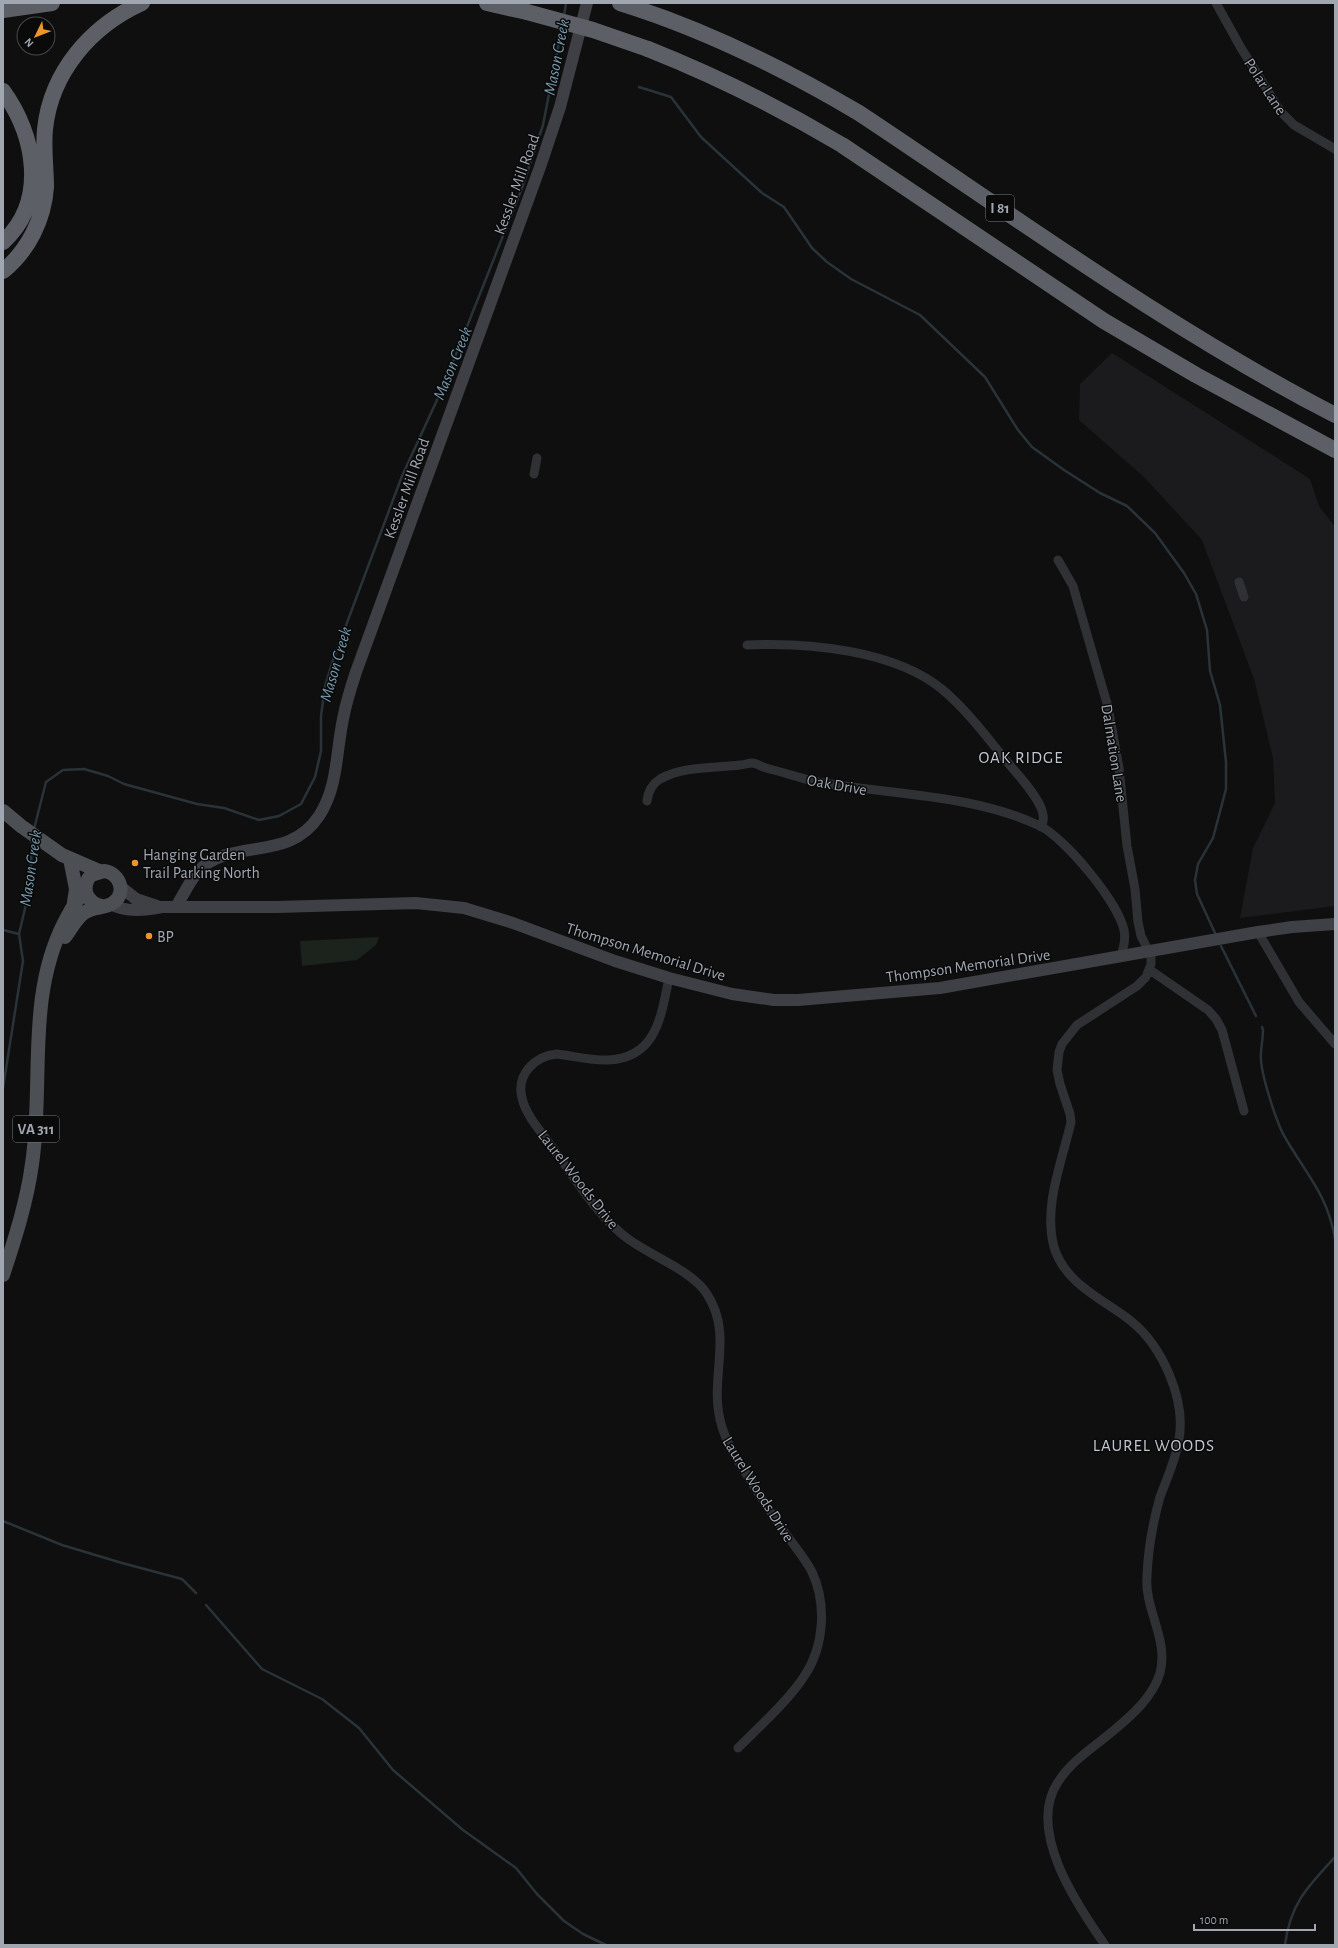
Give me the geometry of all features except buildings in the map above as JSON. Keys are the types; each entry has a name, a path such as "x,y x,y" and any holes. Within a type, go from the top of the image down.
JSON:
{"highway":[{"path":"3,10 52,3"},
{"path":"3,271 20,255 29,242 41,214 46,187 44,150 45,128 48,111 58,83 83,46 102,27 114,18 142,3"},
{"name":"I 81","path":"487,3 593,30 648,49 723,81 809,125 860,157 1104,321 1215,386 1335,450"},
{"name":"I 81","path":"620,3 658,15 744,51 827,94 872,121 1138,302 1256,372 1335,415"},
{"path":"3,91 18,113 23,126 31,153 32,167 32,181 28,205 18,226 3,242"}],"main road":[{"name":"Kessler Mill Road","path":"176,908 197,872 205,866 223,856 270,848 294,838 312,824 326,804 334,780 342,720 356,672 540,167 560,107 586,3"},
{"path":"6,814 62,856 81,874 91,902 109,906 118,897 121,887 114,875 108,871 99,871 62,856"},
{"path":"62,856 76,888 74,902"},
{"path":"86,887 91,875 99,871"},
{"name":"VA 311","path":"3,1275 16,1233 32,1164 36,1124 38,1032 46,979 52,952 74,902 86,887"},
{"name":"Thompson Memorial Drive","path":"121,887 136,900 162,907 176,908 416,903 440,905 488,914 615,961 669,978 750,997 798,1000 940,988 1258,932 1292,927 1335,924"},
{"name":"Thompson Memorial Drive","path":"109,906 146,910 162,907"},
{"name":"VA 311","path":"46,979 61,943 77,933 94,917 110,911 109,906"}],"street":[{"name":"Polar Lane","path":"1216,3 1241,48 1280,112 1294,125 1335,149"},
{"path":"534,474 537,458"},
{"name":"Dalmation Lane","path":"1058,560 1073,586 1108,707 1119,768 1127,846 1135,889 1138,922 1141,936 1149,951"},
{"path":"1239,582 1244,597"},
{"path":"747,646 774,646 862,653 897,664 938,686 958,705 1022,780 1042,810 1043,821 1041,827"},
{"name":"Oak Drive","path":"646,801 648,794 655,783 671,775 685,771 753,763 793,776 840,786 970,804 1001,812 1041,827 1058,838 1097,882 1114,906 1124,928 1124,948 1121,956"},
{"path":"1258,932 1299,1002 1335,1044"},
{"path":"1105,1945 1087,1918 1063,1871 1049,1839 1048,1813 1053,1790 1065,1772 1076,1760 1130,1717 1148,1697 1159,1675 1162,1655 1161,1644 1149,1604 1146,1577 1153,1522 1175,1457 1181,1420 1180,1405 1172,1381 1148,1340 1130,1321 1081,1286 1062,1264 1055,1248 1050,1221 1051,1210 1071,1122 1070,1114 1060,1084 1057,1062 1062,1044 1077,1025 1132,990 1146,976 1150,970 1151,964 1149,951"},
{"path":"1150,970 1208,1010 1216,1019 1222,1030 1244,1111"},
{"name":"Laurel Woods Drive","path":"669,978 658,1027 654,1035 640,1049 625,1057 609,1060 549,1054 535,1061 529,1067 524,1075 521,1090 525,1106 544,1136 606,1219 634,1244 692,1278 706,1293 715,1309 721,1335 716,1391 718,1410 723,1431 751,1481 776,1521 808,1565 816,1581 820,1597 821,1623 820,1636 811,1663 799,1684 738,1748"}],"shaded area":[{"path":"1112,353 1310,479 1319,506 1335,527 1335,906 1240,918 1253,848 1275,803 1273,758 1254,679 1202,540 1144,477 1079,420 1080,384"},
{"path":"379,937 376,945 357,960 302,966 300,941"}],"waterway":[{"name":"Mason Creek","path":"564,16 566,3"},
{"name":"Mason Creek","path":"34,829 46,782 63,770 84,769 108,776 124,784 197,804 224,808 259,820 279,816 301,804 315,777 321,751 321,716 325,686 333,660 402,476 443,387 522,188 543,125 562,27"},
{"path":"639,87 671,97 701,137 762,193 784,207 812,248 827,262 851,279 920,315 985,377 1018,430 1032,447 1100,493 1127,506 1155,533 1184,573 1196,594 1207,630 1210,671 1220,705 1226,762 1226,789 1213,838 1198,864 1195,880 1197,894 1215,933"},
{"name":"Mason Creek","path":"3,1088 23,961 19,934 30,887 32,840"},
{"path":"3,930 19,934"},
{"path":"1221,946 1256,1016"},
{"path":"1262,1027 1262,1068 1274,1112 1282,1132 1322,1198 1332,1224 1335,1239"},
{"path":"3,1521 62,1545 182,1579 196,1593"},
{"path":"206,1605 262,1669 322,1699 359,1728 393,1770 463,1830 516,1868 537,1894 564,1921 583,1934 606,1945"},
{"path":"1285,1945 1291,1918 1302,1896 1316,1877 1335,1857"}],"place":[{"name":"Hanging Garden Trail Parking North","path":"135,863"},
{"name":"BP","path":"149,936"}],"district":[{"name":"OAK RIDGE","path":"1021,757"},
{"name":"LAUREL WOODS","path":"1154,1445"}]}
